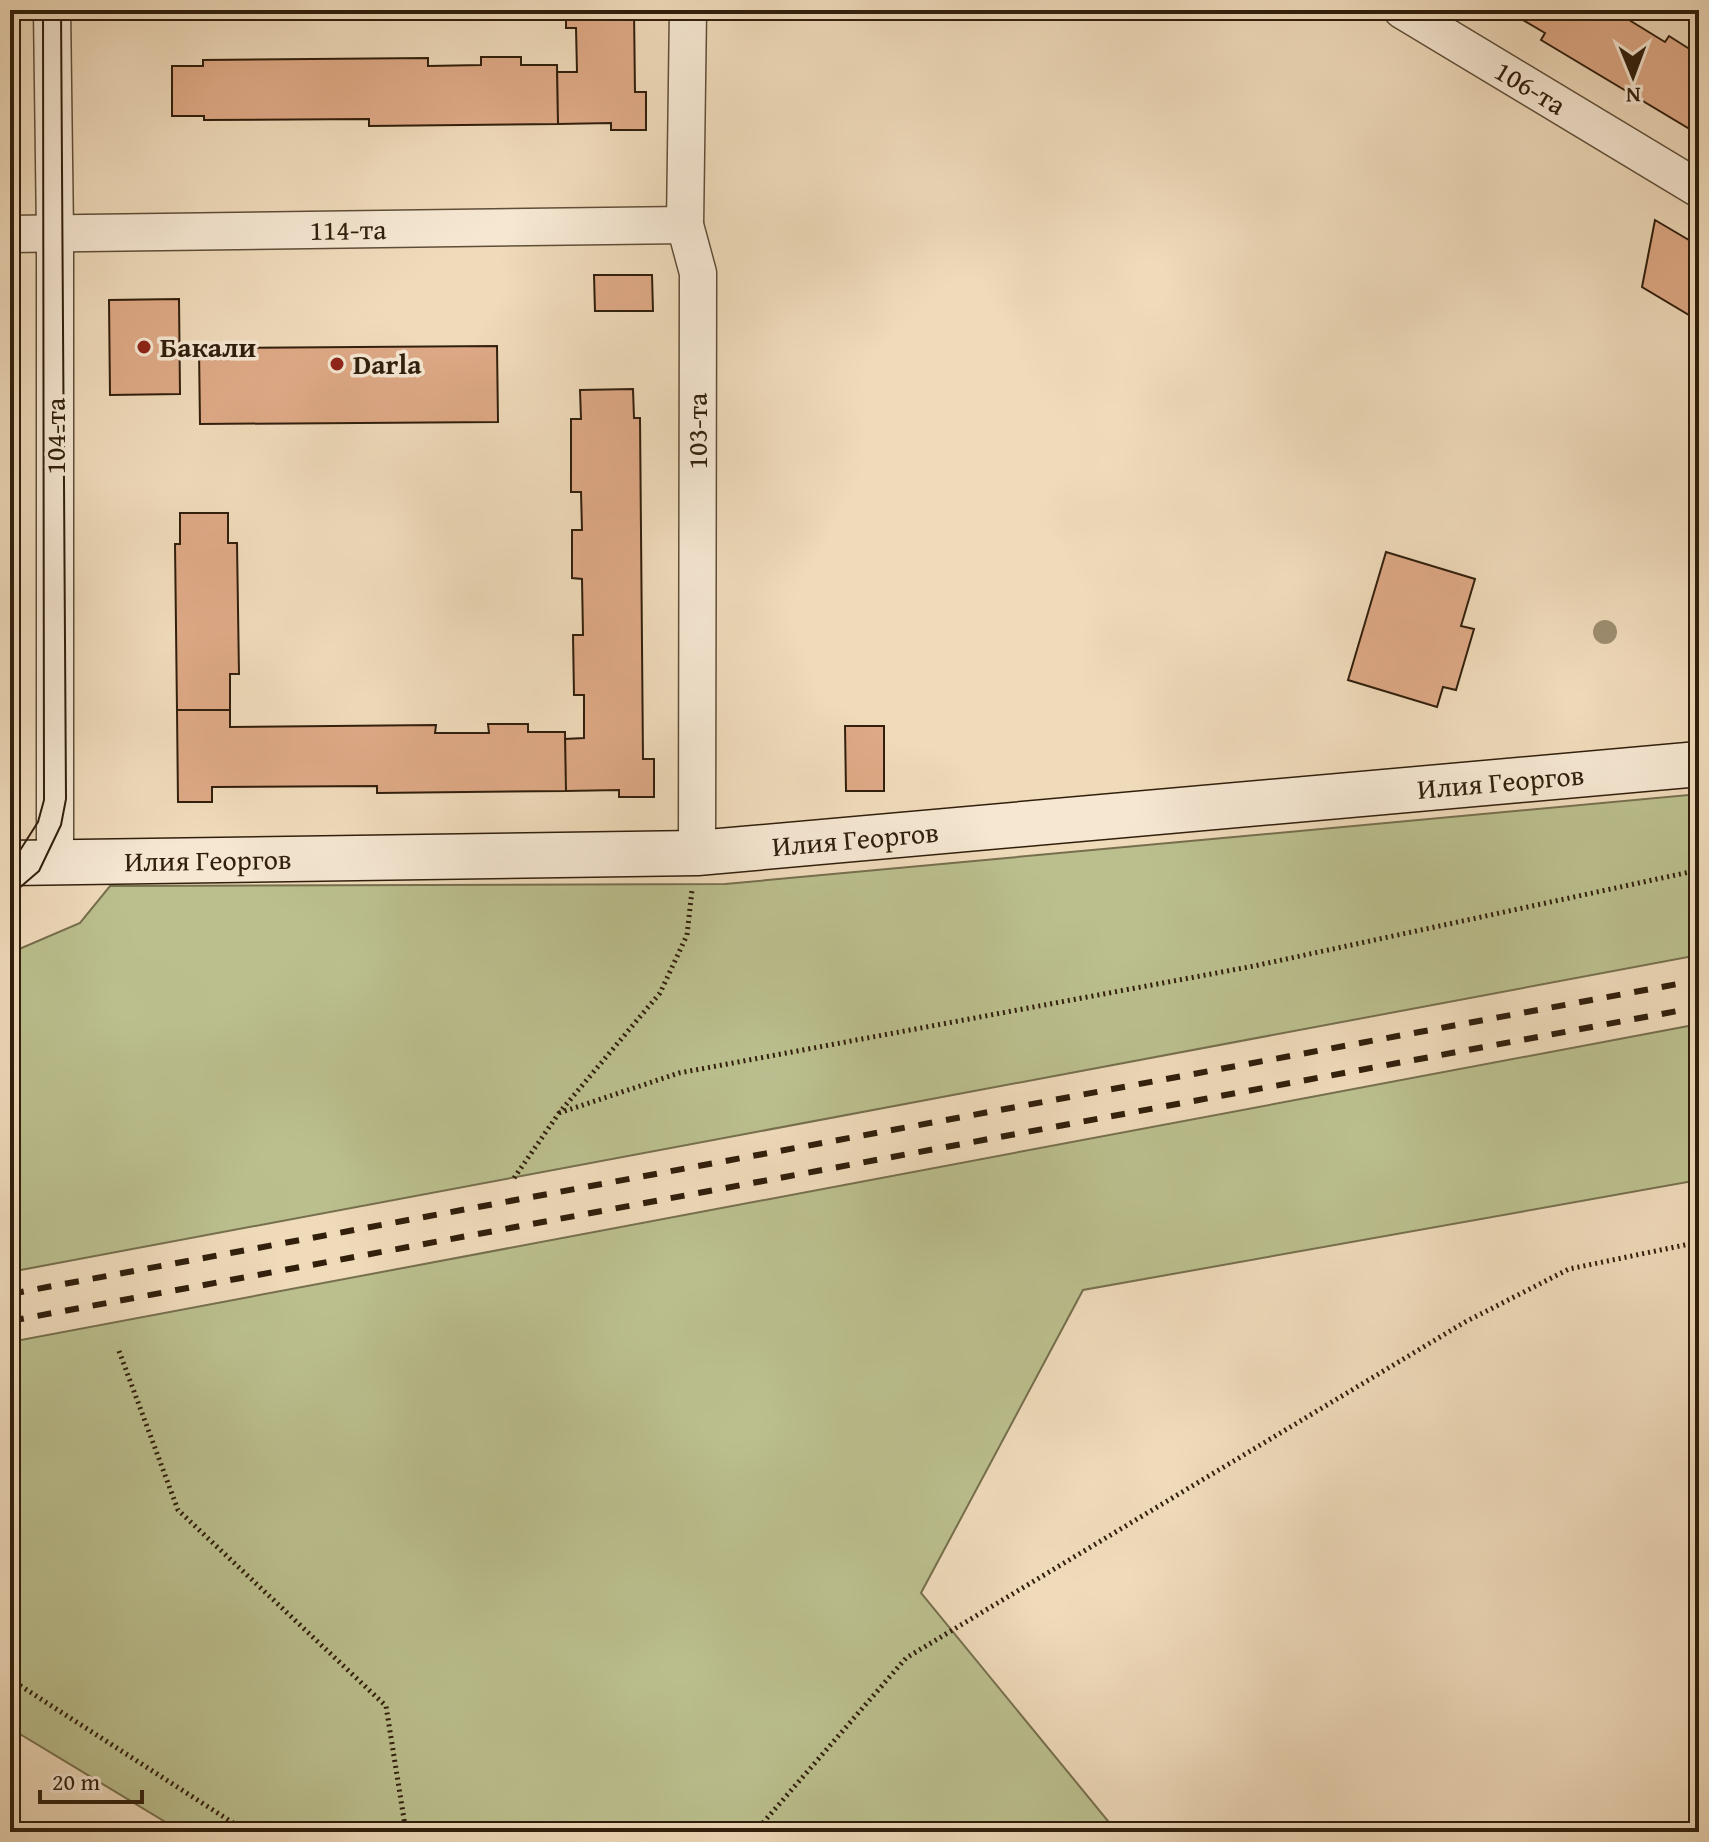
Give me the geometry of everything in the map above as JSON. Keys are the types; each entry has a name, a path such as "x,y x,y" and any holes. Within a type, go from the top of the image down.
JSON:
{"street":[{"name":"104-та","path":"52,10 55,862"},
{"name":"103-та","path":"688,10 685,225 698,273 697,853"},
{"name":"106-та","path":"1402,10 1699,189"},
{"name":"114-та","path":"10,234 685,225"},
{"name":"Илия Георгов","path":"10,863 697,853 1699,764"}],"path":[{"path":"514,1178 559,1113 660,993 687,935 697,853"},
{"path":"559,1113 679,1073 1254,966 1699,870"},
{"path":"755,1832 906,1658 1465,1322 1569,1269 1699,1242"},
{"path":"119,1351 178,1510 386,1706 406,1832"},
{"path":"10,1679 247,1832"}],"green space":[{"path":"1699,794 1699,955 10,1272 10,953 80,923 110,886 725,884"},
{"path":"1699,1024 1699,1180 1083,1290 921,1593 1117,1832 182,1832 10,1728 10,1342"}],"building":[{"path":"566,10 634,10 635,92 646,92 646,130 611,130 611,123 558,124 557,72 577,72 576,28 566,28"},
{"path":"1506,10 1624,10 1621,15 1665,42 1669,36 1699,55 1698,134 1541,40 1545,33"},
{"path":"481,57 521,57 521,65 557,65 558,124 369,126 369,119 204,120 204,116 172,116 172,66 203,66 203,60 428,58 428,66 481,65"},
{"path":"1655,220 1699,246 1699,321 1642,287"},
{"path":"594,275 652,275 653,311 595,311"},
{"name":"Бакали","path":"179,299 180,394 110,395 109,300"},
{"path":"497,346 498,422 200,424 199,348"},
{"path":"633,389 634,418 640,418 643,759 654,759 654,797 619,797 619,790 566,791 565,739 584,738 584,695 574,695 573,635 583,635 582,579 572,578 572,530 582,530 581,492 571,492 571,419 581,419 580,390"},
{"path":"180,513 228,513 228,543 237,543 239,674 230,674 230,710 177,710 175,544 180,544"},
{"path":"1386,552 1475,579 1461,626 1474,629 1456,690 1443,687 1437,707 1348,680"},
{"path":"177,710 230,710 230,727 436,725 435,733 489,733 488,724 528,724 528,732 565,732 566,791 377,793 377,786 212,787 212,802 178,802"},
{"path":"845,726 884,726 884,791 846,791"}],"tram line":[{"path":"10,866 38,822 44,800 43,10"},
{"path":"10,896 39,871 61,825 66,799 61,10"}],"railway":[{"path":"10,1294 1699,980"},
{"path":"10,1321 1699,1007"}],"place":[{"name":"Бакали","path":"144,347"},
{"name":"Darla","path":"337,364"}]}
